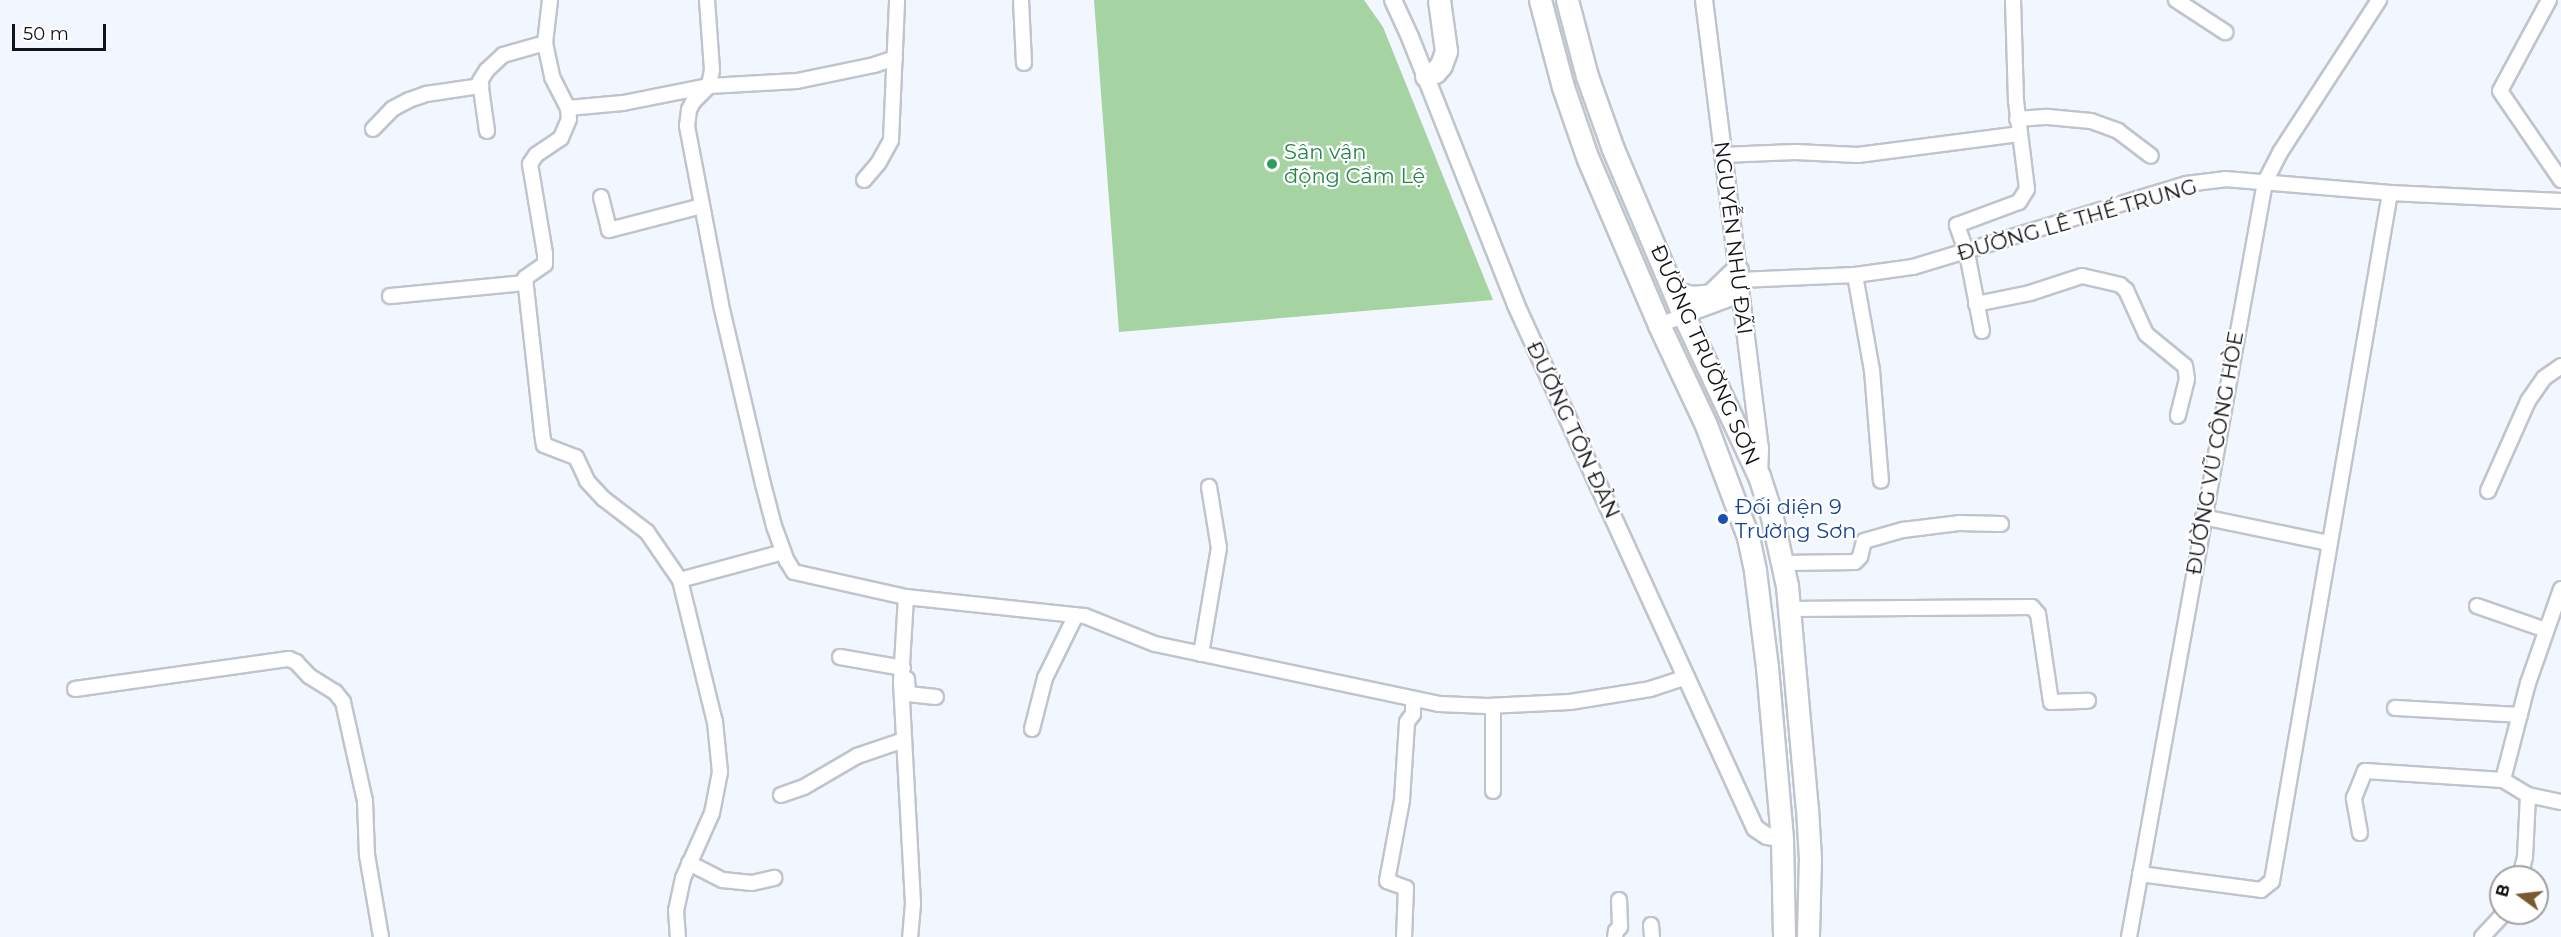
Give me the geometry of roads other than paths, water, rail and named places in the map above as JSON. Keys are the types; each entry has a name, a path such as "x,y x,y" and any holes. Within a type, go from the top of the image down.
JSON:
{"main road":[{"path":"1426,76 1435,72 1441,65 1446,51 1439,0"},
{"name":"ĐƯỜNG TRƯỜNG SƠN","path":"1540,0 1563,87 1588,159 1659,325 1706,425 1748,537 1755,571 1767,667 1782,839 1784,937"},
{"name":"ĐƯỜNG TRƯỜNG SƠN","path":"1567,0 1587,76 1613,149 1684,316 1759,476 1783,563 1790,609 1808,818 1808,937"},
{"path":"1675,293 1693,297 1711,295 1738,282"}],"street":[{"path":"550,0 545,43 552,77 568,108 567,129 561,138 536,155 530,164 545,264 525,278 544,445 576,457 587,482 604,499 647,532 680,580 715,722 720,772 712,813 689,863 676,910 678,937"},
{"path":"707,0 712,70 709,86 693,102 687,126 721,305 768,505 783,552 794,572 906,597 1085,616 1155,644 1439,704 1493,706 1570,702 1650,690 1687,677"},
{"path":"864,180 879,162 891,140 897,0"},
{"path":"1021,0 1024,63"},
{"name":"ĐƯỜNG TÔN ĐẢN","path":"1393,0 1426,76 1516,305 1755,828 1767,836 1782,839"},
{"name":"NGUYỄN NHƯ ĐÃI","path":"1704,0 1760,448 1759,476"},
{"path":"1982,331 1966,253 1957,225 2019,202 2025,195 2027,184 2017,118 2013,0"},
{"path":"2176,0 2225,32"},
{"name":"ĐƯỜNG VŨ CÔNG HÒE","path":"2129,937 2265,182 2281,151 2379,0"},
{"path":"2549,0 2500,91 2561,180"},
{"path":"487,131 480,81 487,70 503,55 545,43"},
{"path":"568,108 623,103 709,86 797,81 874,65 894,58"},
{"path":"373,129 392,109 409,100 426,94 481,86"},
{"path":"2017,118 2064,117 2099,123 2118,131 2151,156"},
{"path":"1722,155 1795,152 1858,155 2019,134"},
{"name":"ĐƯỜNG LÊ THẾ TRUNG","path":"1659,325 1684,316 1738,282 1855,276 1913,267 1966,253 2186,184 2225,179 2390,193 2561,201"},
{"path":"2140,874 2261,890 2272,881 2328,543 2390,193"},
{"path":"601,197 609,230 702,206"},
{"path":"1855,276 1872,370 1881,481"},
{"path":"1976,304 2030,293 2082,276 2120,285 2126,290 2146,334 2185,366 2187,379 2178,416"},
{"path":"390,297 525,283"},
{"path":"2488,491 2528,401 2544,378 2561,366"},
{"path":"1202,654 1219,548 1209,487"},
{"path":"2203,517 2328,543"},
{"path":"1783,563 1855,562 1860,557 1864,541 1903,530 1959,523 2001,524"},
{"path":"680,580 783,552"},
{"path":"2503,780 2520,715 2561,589"},
{"path":"906,597 902,670 913,904 910,937"},
{"path":"2477,606 2546,630"},
{"path":"1790,609 2032,607 2038,614 2051,702 2088,701"},
{"path":"1032,729 1045,678 1076,615"},
{"path":"840,657 902,670 908,681 908,694 936,697"},
{"path":"75,688 289,659 335,693 343,702 363,791 367,855 381,937"},
{"path":"1404,937 1406,888 1387,881 1402,800 1407,722 1413,714 1413,699"},
{"path":"1493,706 1493,791"},
{"path":"2395,708 2520,715"},
{"path":"782,795 804,787 857,756 904,740"},
{"path":"2361,833 2354,798 2365,771 2503,780 2528,795 2561,802"},
{"path":"2523,865 2528,795"},
{"path":"689,863 723,880 752,883 774,878"},
{"path":"1615,937 1616,930 1620,927 1619,900"},
{"path":"2482,937 2493,925"}],"place":[{"name":"Sân vận động Cẩm Lệ","path":"1272,164"},
{"name":"Đối diện 9 Trường Sơn","path":"1723,519"}]}
